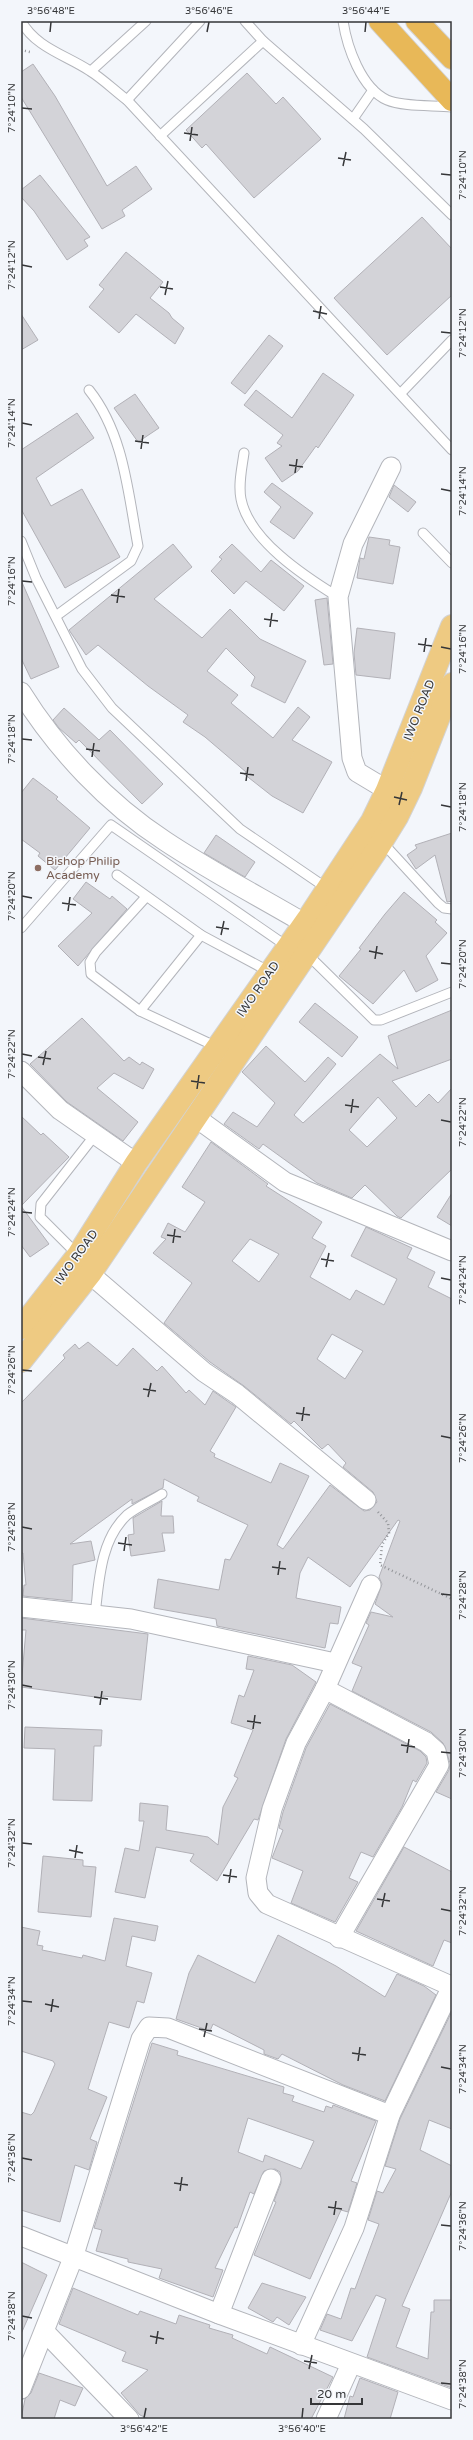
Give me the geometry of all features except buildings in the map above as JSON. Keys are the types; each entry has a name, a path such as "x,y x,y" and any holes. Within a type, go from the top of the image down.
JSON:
{"highway":[{"path":"380,21 452,100"},
{"path":"416,21 452,58"}],"main road":[{"name":"IWO ROAD","path":"21,1328 78,1255 136,1163 270,972 297,950 304,923 372,821 387,790 452,626"},
{"name":"IWO ROAD","path":"21,1361 90,1274 194,1117 297,950 382,841 411,788 452,684"}],"street":[{"path":"387,790 357,772 352,758 338,597 353,544 391,467"},
{"path":"21,692 35,715 58,745 134,818 166,842 304,923"},
{"path":"21,1071 60,1110 136,1163"},
{"path":"194,1117 286,1182 452,1251"},
{"path":"90,1274 204,1372 237,1394 366,1500"},
{"path":"301,2345 354,2228 390,2115 452,1986 339,1938 267,1904 258,1893 256,1878 272,1809 296,1743 325,1689 335,1663 371,1585"},
{"path":"21,1607 139,1621 335,1663"},
{"path":"325,1689 426,1742 436,1751 440,1764 339,1938"},
{"path":"21,2389 45,2332 73,2258 141,2039 149,2027 168,2028 390,2115"},
{"path":"219,2314 271,2179"},
{"path":"21,2236 73,2258 219,2314 452,2400"},
{"path":"45,2332 129,2419"},
{"path":"326,2419 351,2364"}],"lane":[{"path":"21,21 27,32 43,46 91,71 127,100 401,393 452,450"},
{"path":"91,71 146,21"},
{"path":"127,100 200,21"},
{"path":"245,21 263,41 352,119 452,215"},
{"path":"344,21 346,38 360,70 372,90 388,100 452,107"},
{"path":"160,136 263,41"},
{"path":"352,119 372,90"},
{"path":"401,393 452,340"},
{"path":"56,616 132,561 138,546 117,442 99,402 89,390"},
{"path":"244,454 240,498 251,524 285,559 338,597"},
{"path":"423,534 452,563"},
{"path":"21,541 82,668 112,708 240,829 328,889"},
{"path":"21,928 111,825 297,950 374,1020 381,1020 452,992"},
{"path":"382,841 438,903 444,908 452,910"},
{"path":"117,875 201,934 270,972"},
{"path":"146,896 104,942 90,962 91,974 140,1011 217,1047"},
{"path":"140,1011 201,934"},
{"path":"78,1255 40,1217 39,1210 41,1204 95,1135"},
{"path":"95,1615 104,1555 111,1536 128,1515 162,1494"}],"path":[{"path":"21,50 34,53"},
{"path":"366,1500 388,1523 389,1533 382,1545 380,1565 452,1599"}],"place":[{"name":"Bishop Philip Academy","path":"38,868"}]}
